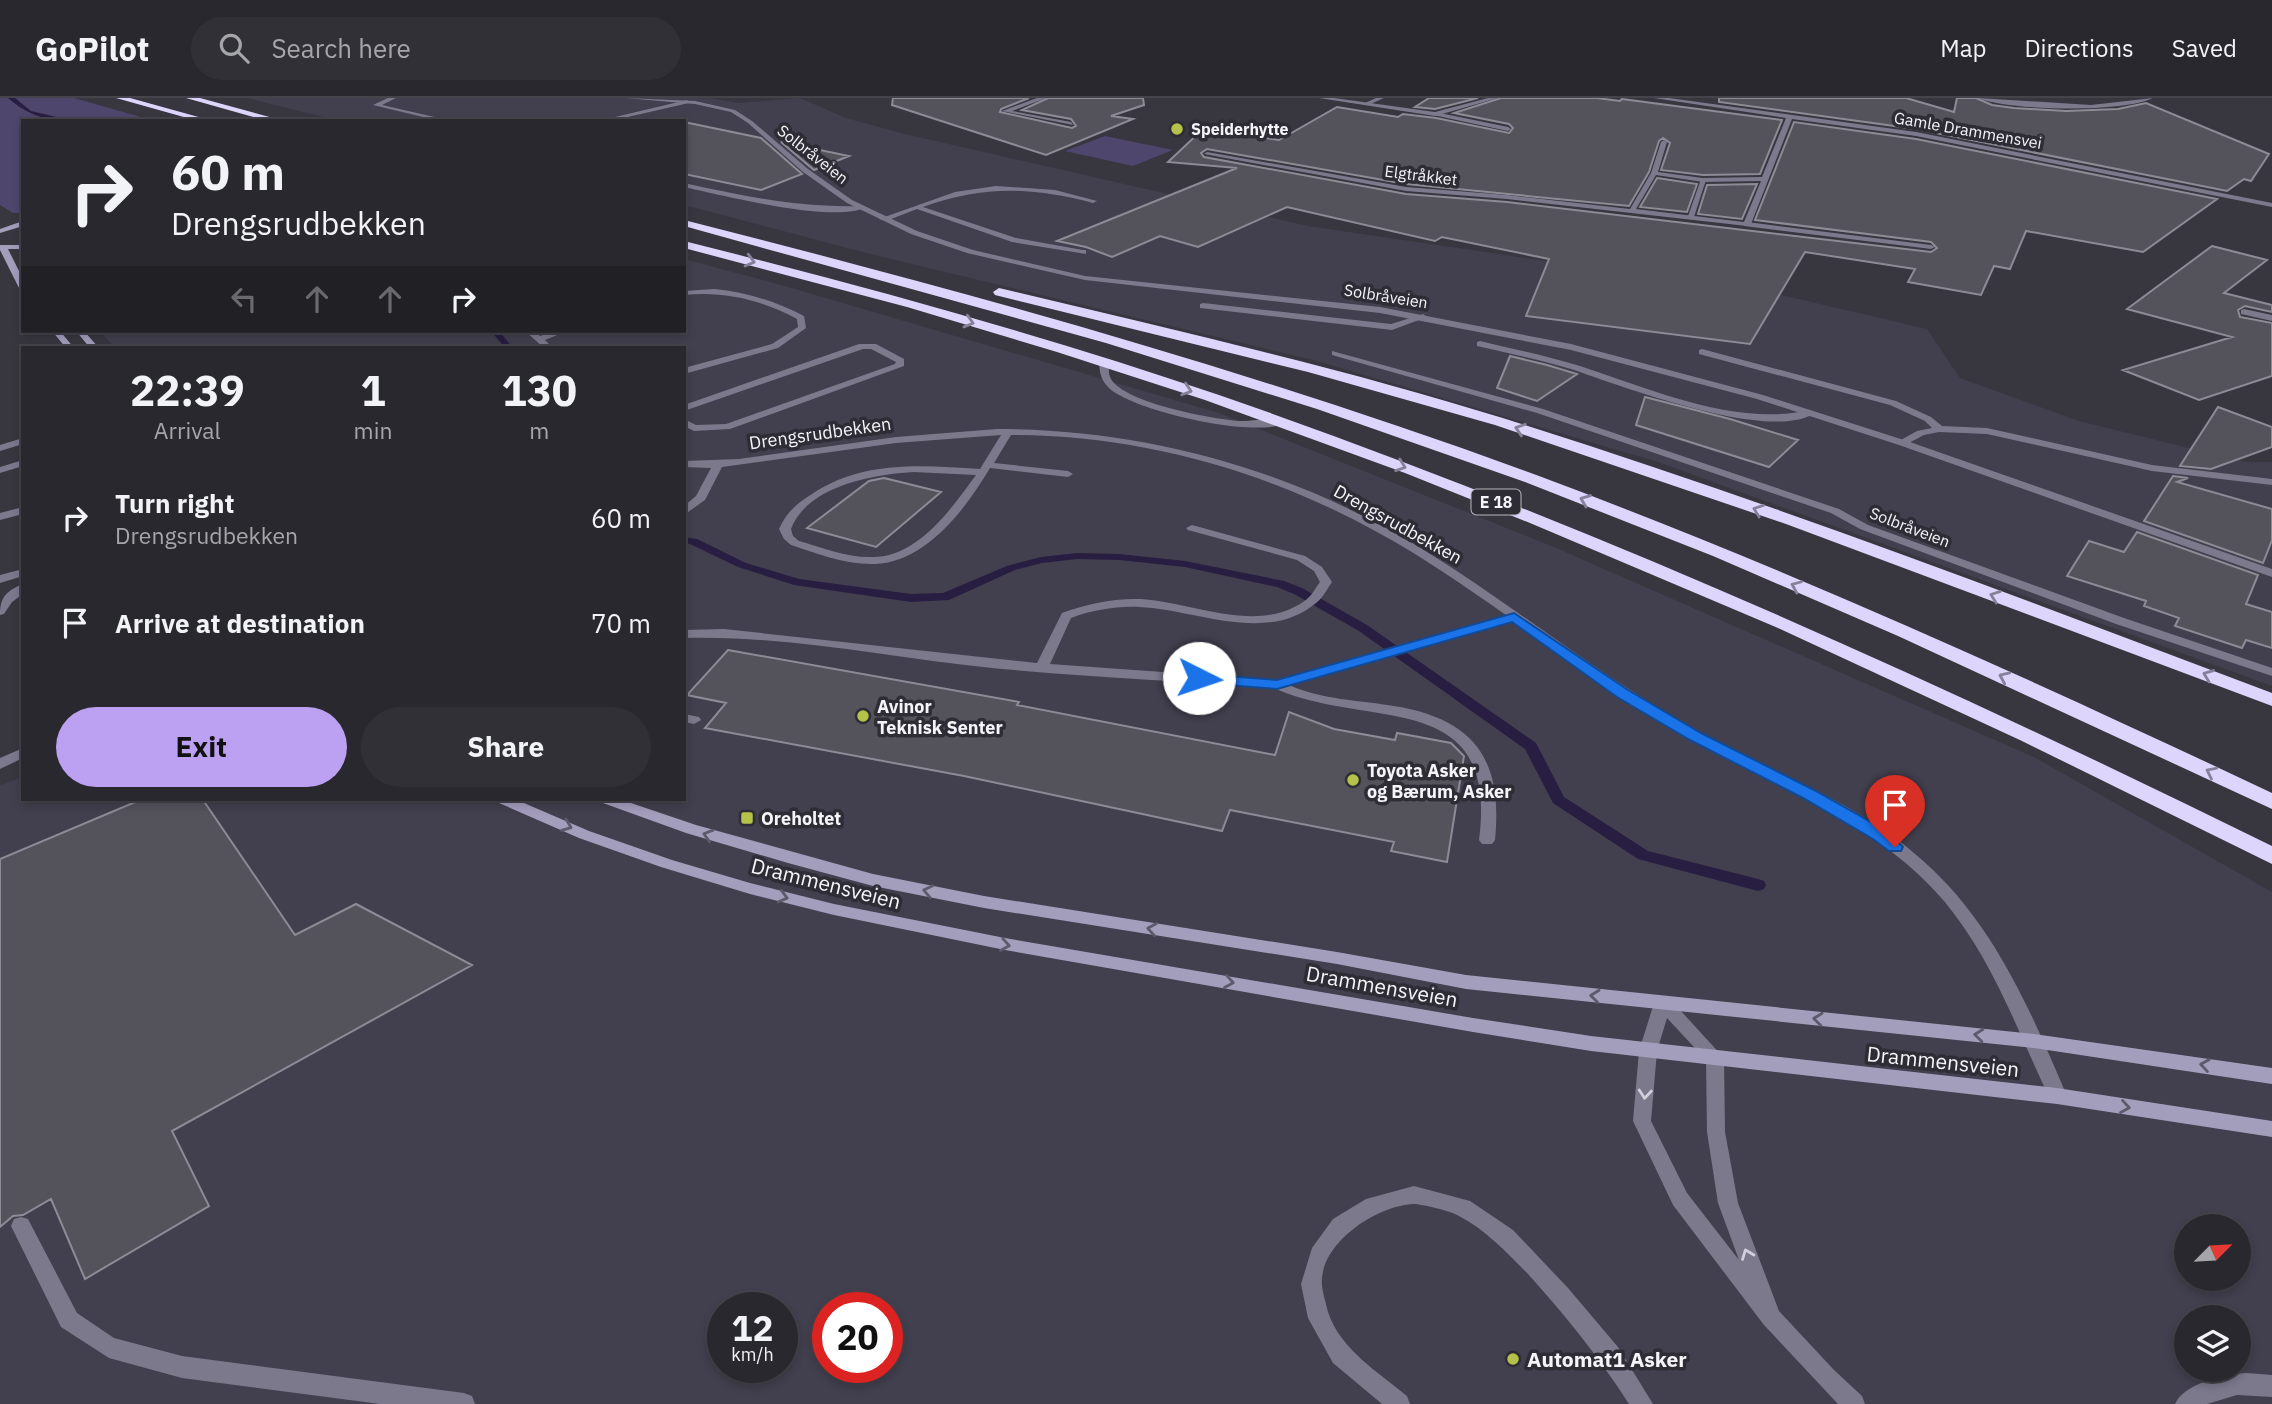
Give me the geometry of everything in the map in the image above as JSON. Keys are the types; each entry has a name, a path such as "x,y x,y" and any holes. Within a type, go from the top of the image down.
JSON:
{"highway":[{"path":"120,98 201,119"},
{"path":"190,98 272,119"},
{"path":"150,106 182,119"},
{"path":"686,214 1340,377 1497,421 1673,479 2272,700"},
{"name":"E 18","path":"686,224 1018,312 1196,365 1530,479 1766,573 1894,628 2053,698 2272,802"},
{"name":"E 18","path":"686,245 795,272 1104,363 1282,422 1489,499 1742,603 2013,727 2272,856"}],"main road":[{"path":"8,219 21,221"},
{"path":"0,231 21,222"},
{"path":"0,247 21,247"},
{"path":"0,247 6,252 21,284"},
{"name":"Drammensveien","path":"505,801 615,845 710,877 863,917 945,935 1466,1024 1648,1051 2058,1096 2272,1129"},
{"name":"Drammensveien","path":"611,801 691,829 873,880 984,902 1323,955 1466,982 2034,1041 2272,1076"}],"street":[{"path":"393,98 376,105 440,119"},
{"name":"Solbråveien","path":"628,98 711,105 739,114 834,192 883,219 954,247 1073,276 1320,302 1423,317 1621,359 1760,397 1903,443 2272,573"},
{"path":"1043,98 1005,111 1071,124"},
{"path":"1322,98 1435,114 1508,129"},
{"path":"1366,104 1381,98"},
{"path":"1435,114 1495,98"},
{"name":"Gamle Drammensvei","path":"1657,98 2015,152 2272,205"},
{"path":"1723,107 1735,98"},
{"path":"1981,98 2027,103 2098,105 2150,98"},
{"path":"610,119 687,102"},
{"path":"1747,224 1790,116"},
{"path":"1632,211 1654,173 1664,142"},
{"name":"Elgtråkket","path":"1207,154 1406,189 1690,217 1931,247"},
{"path":"1654,173 1703,180 1766,179"},
{"path":"1690,217 1703,180"},
{"name":"Solbråveien","path":"686,185 778,206 807,209 860,208"},
{"path":"883,219 939,199 992,188 1033,188 1093,201"},
{"path":"920,208 1015,240 1083,252"},
{"path":"686,293 710,291 783,307 801,318 802,328 775,346 686,370"},
{"path":"1203,306 1392,327 1423,317"},
{"path":"2244,312 2272,318"},
{"path":"532,333 547,346"},
{"path":"540,339 557,333"},
{"path":"1480,344 1548,360 1688,402 1745,415 1788,419 1800,418 1810,413"},
{"path":"686,407 862,346 873,346 901,361 899,366 727,427 694,428 686,423"},
{"path":"1702,352 1893,403 1928,419 1939,429"},
{"name":"Solbråveien","path":"1335,353 1540,411 1835,510 1864,527 1915,546 2120,621 2272,672"},
{"path":"1104,363 1105,378 1113,387 1138,399 1192,417 1224,423 1282,422"},
{"path":"1903,443 1921,433 1939,429 1976,430 2152,468 2272,482"},
{"path":"1008,432 986,469 974,488 916,548 903,555 886,560 858,560 795,543 788,537 785,530 795,511 822,489 862,473 905,468 986,469 1068,474"},
{"name":"Drengsrudbekken","path":"686,464 718,464 889,440 1008,432 1082,435 1180,450 1260,476 1362,520 1415,548 1623,694 1695,737 1809,794 1879,835 1926,872 1968,919 2005,980 2058,1096"},
{"path":"0,447 21,442"},
{"path":"686,510 701,498 718,464"},
{"path":"0,470 21,465"},
{"path":"0,517 21,511"},
{"path":"1042,667 1066,616 1093,606 1141,603 1245,619 1286,615 1312,600 1325,582 1318,569 1301,558 1192,528"},
{"path":"0,579 21,573"},
{"path":"0,611 7,600 21,590"},
{"path":"1277,684 1514,617"},
{"path":"686,634 724,633 992,664 1277,684 1311,698 1407,713 1451,729 1469,743 1480,758 1488,783 1490,820 1487,840"},
{"path":"0,764 21,753"},
{"path":"0,772 21,763"},
{"path":"1771,1318 1728,1203 1716,1132 1715,1059 1663,1003 1648,1051 1642,1121 1680,1199 1771,1318 1854,1404"},
{"path":"1399,1404 1341,1355 1319,1318 1311,1284 1319,1255 1340,1226 1373,1205 1414,1195 1463,1207 1506,1237 1561,1294 1610,1354 1642,1404"},
{"path":"21,1226 69,1320 109,1347 182,1367 464,1404"},
{"path":"2186,1404 2213,1387 2256,1384 2272,1386"}],"shaded area":[{"path":"0,98 74,98 148,119 21,119 21,213 13,213 0,205"},
{"path":"247,98 710,98 738,103 800,98 846,118 905,134 1308,226 1786,296 1927,329 1960,378 2079,421 2246,462 2272,462 2272,686 1661,463 1317,361 866,253 686,206 686,119 331,119"},
{"path":"1105,136 1173,150 1133,166 1065,151"},
{"path":"686,260 1219,413 1554,547 2034,757 2272,892 2272,1404 0,1404 0,785 21,778 21,801 686,801 686,346 114,346 101,333 686,333"}],"building":[{"path":"893,98 1029,98 1001,109 1000,112 1072,128 1076,126 1071,119 1022,110 1048,98 1143,98 1144,105 1111,116 1133,119 1046,155 892,105"},
{"path":"1429,98 1478,98 1435,109 1415,107"},
{"path":"1501,98 1622,99 1782,120 1760,174 1703,175 1661,170 1670,143 1663,138 1659,141 1649,172 1629,206 1406,184 1207,149 1201,153 1204,157 1406,194 1507,202 1931,252 1937,248 1931,242 1755,220 1794,122 1916,139 2217,199 2143,252 2026,231 2010,269 1994,266 1981,295 1908,282 1915,269 1805,252 1750,344 1526,316 1549,259 1442,237 1435,241 1287,207 1198,247 1160,236 1112,257 1086,247 1057,241 1237,168 1168,162 1203,129 1279,140 1337,107 1398,117 1403,114 1436,118 1509,133 1513,128 1509,124 1454,113"},
{"path":"1719,98 1906,98 1954,112 1957,98 1976,98 1992,105 2014,108 2066,111 2118,109 2146,103 2269,154 2251,181 2244,179 2227,191 1916,129 1719,102"},
{"path":"686,122 761,138 802,174 761,190 686,174"},
{"path":"781,142 849,156 814,170"},
{"path":"1657,178 1697,184 1687,212 1640,207"},
{"path":"1757,184 1742,219 1698,214 1707,185"},
{"path":"2212,246 2267,260 2224,293 2272,305 2272,312 2245,306 2238,310 2240,317 2272,323 2272,376 2199,400 2123,370 2232,337 2127,309"},
{"path":"1510,356 1577,374 1537,401 1497,388"},
{"path":"1645,397 1798,440 1769,467 1636,425"},
{"path":"2218,407 2272,427 2272,447 2211,469 2180,466"},
{"path":"2173,476 2188,478 2177,482 2272,509 2272,540 2263,563 2144,521"},
{"path":"884,478 941,492 876,547 807,528 869,481"},
{"path":"2137,532 2258,575 2246,604 2272,612 2272,648 2246,640 2242,648 2175,626 2179,618 2144,606 2146,601 2067,576 2089,541 2124,552"},
{"path":"728,650 1019,702 1017,705 1275,755 1289,712 1334,729 1395,740 1397,733 1451,743 1464,756 1447,862 1391,851 1394,842 1230,810 1222,831 964,776 705,728 726,703 687,695"},
{"path":"138,801 204,801 295,935 356,904 472,965 172,1131 209,1206 85,1279 51,1199 23,1215 13,1216 0,1227 0,859"}],"waterway":[{"name":"Drengsrudbekken","path":"11,98 29,112 61,119"},
{"name":"Drengsrudbekken","path":"497,333 507,346"},
{"name":"Drengsrudbekken","path":"686,540 693,541 742,565 798,582 911,598 945,597 1011,568 1041,560 1077,556 1119,557 1185,564 1280,584 1298,591 1363,628 1531,746 1558,800 1643,855 1758,885"}],"place":[{"name":"Speiderhytte","path":"1177,129"},
{"name":"Avinor Teknisk Senter","path":"863,716"},
{"name":"Toyota Asker og Bærum, Asker","path":"1353,780"},
{"name":"Oreholtet","path":"747,818"},
{"name":"Automat1 Asker","path":"1513,1359"}],"route":[{"path":"1199,678 1277,684 1514,617 1623,694 1695,737 1809,794 1895,847"}]}
